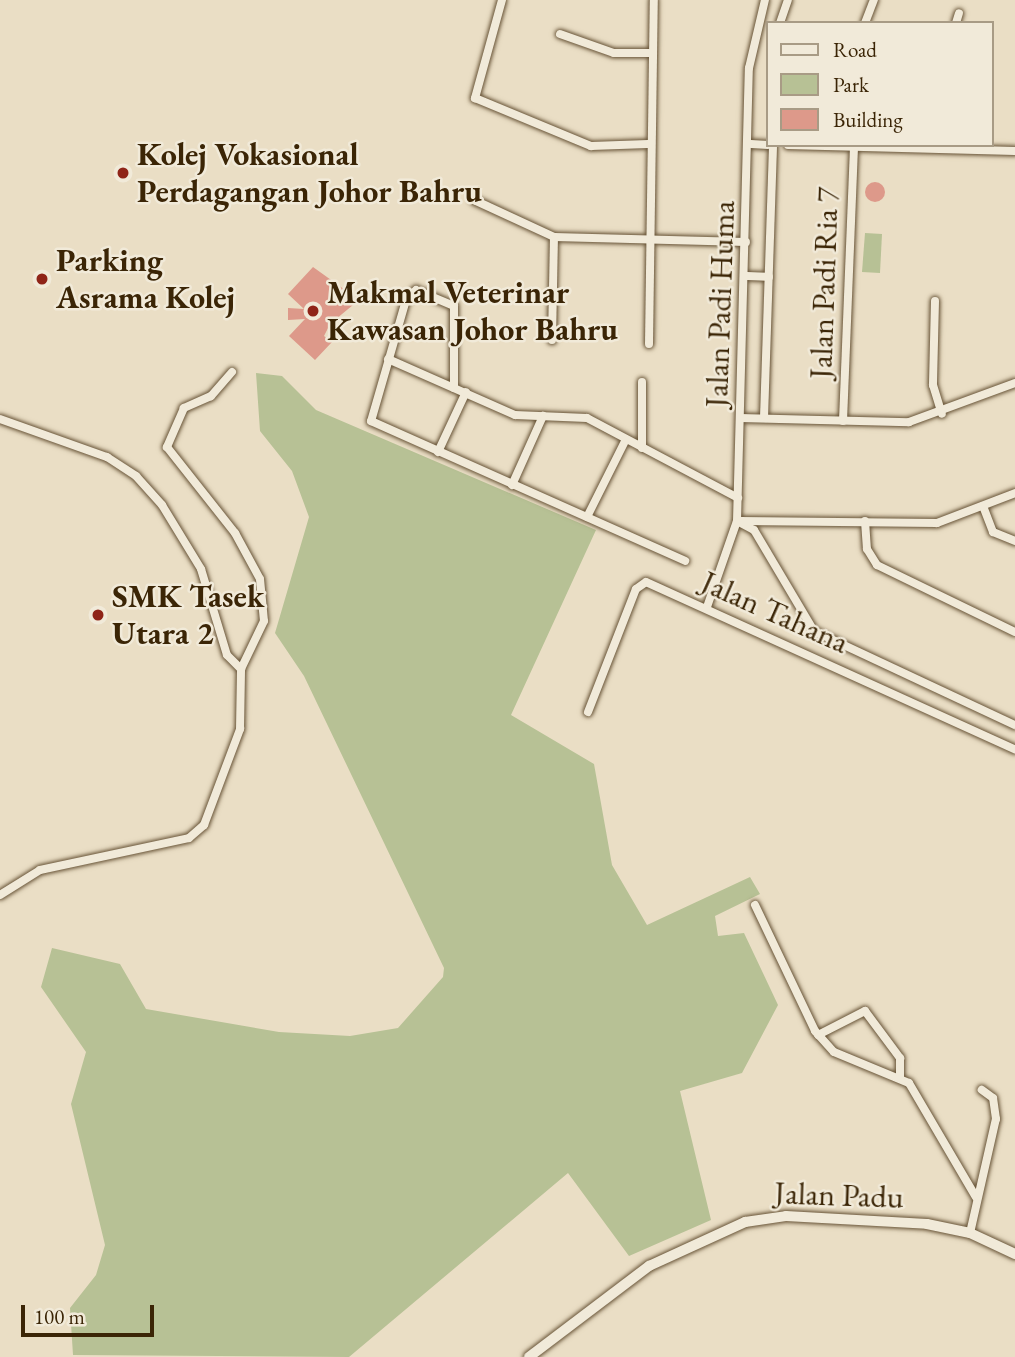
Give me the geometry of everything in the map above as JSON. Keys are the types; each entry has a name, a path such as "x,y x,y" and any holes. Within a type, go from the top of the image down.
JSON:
{"street":[{"path":"502,0 475,98 591,146 648,144"},
{"path":"649,344 652,240 648,144 649,53 654,0"},
{"name":"Jalan Padi Huma","path":"707,607 737,521 751,144 749,68 765,0"},
{"path":"781,21 788,0"},
{"path":"866,21 874,0"},
{"path":"957,21 960,13"},
{"path":"560,34 614,53 649,53"},
{"path":"751,144 766,145"},
{"name":"Jalan Padi Huma","path":"764,418 770,147"},
{"name":"Jalan Padi Ria 7","path":"843,421 854,147"},
{"path":"940,147 1015,150"},
{"path":"474,200 554,237 746,242"},
{"path":"552,340 554,237"},
{"path":"745,276 769,277"},
{"path":"454,388 458,317 444,297 425,289 406,300 369,419 685,561"},
{"path":"934,301 933,385 942,414"},
{"path":"388,359 515,415 587,418 738,498"},
{"path":"0,895 40,870 189,838 204,825 240,729 241,669 264,621 260,579 235,533 167,447 184,408 211,396 232,372"},
{"path":"642,382 642,448"},
{"path":"740,418 909,422 942,414 1015,383"},
{"path":"438,452 466,392"},
{"path":"512,485 543,416"},
{"path":"0,419 107,457 136,476 162,505 201,569 227,655 241,669"},
{"path":"587,517 626,439"},
{"path":"737,521 937,523 1015,493"},
{"path":"983,506 993,532 1015,541"},
{"path":"737,521 754,530 814,631 1015,725"},
{"path":"865,521 867,549 877,565 1015,632"},
{"name":"Jalan Tahana","path":"588,712 640,583 707,607 1015,749"},
{"path":"755,905 818,1035 858,1065 900,1077"},
{"path":"818,1035 865,1011 900,1058 900,1077 976,1197"},
{"path":"970,1233 976,1197 996,1119 993,1098 982,1090"},
{"name":"Jalan Padu","path":"529,1357 649,1266 724,1229 786,1216 927,1224 970,1233 1015,1254"}],"green space":[{"path":"865,233 882,234 880,273 862,272"},
{"path":"256,373 282,376 316,410 596,530 511,715 594,764 612,865 647,925 750,877 760,894 715,916 718,936 744,933 778,1005 742,1073 680,1091 711,1220 629,1256 568,1173 349,1357 73,1355 70,1308 96,1275 105,1245 71,1104 86,1052 41,987 52,948 120,964 146,1009 279,1032 350,1036 398,1028 443,977 444,968 304,676 275,633 309,517 292,471 260,431"}],"building":[{"path":"875,182 882,185 885,192 882,199 875,202 868,199 865,192 868,185"},
{"name":"Makmal Veterinar Kawasan Johor Bahru","path":"313,267 359,300 330,324 324,336 332,342 315,360 289,336 305,319 288,320 288,308 304,309 288,294"}],"place":[{"name":"Kolej Vokasional Perdagangan Johor Bahru","path":"123,173"},
{"name":"Parking Asrama Kolej","path":"42,279"},
{"name":"Makmal Veterinar Kawasan Johor Bahru","path":"313,311"},
{"name":"SMK Tasek Utara 2","path":"98,615"}]}
